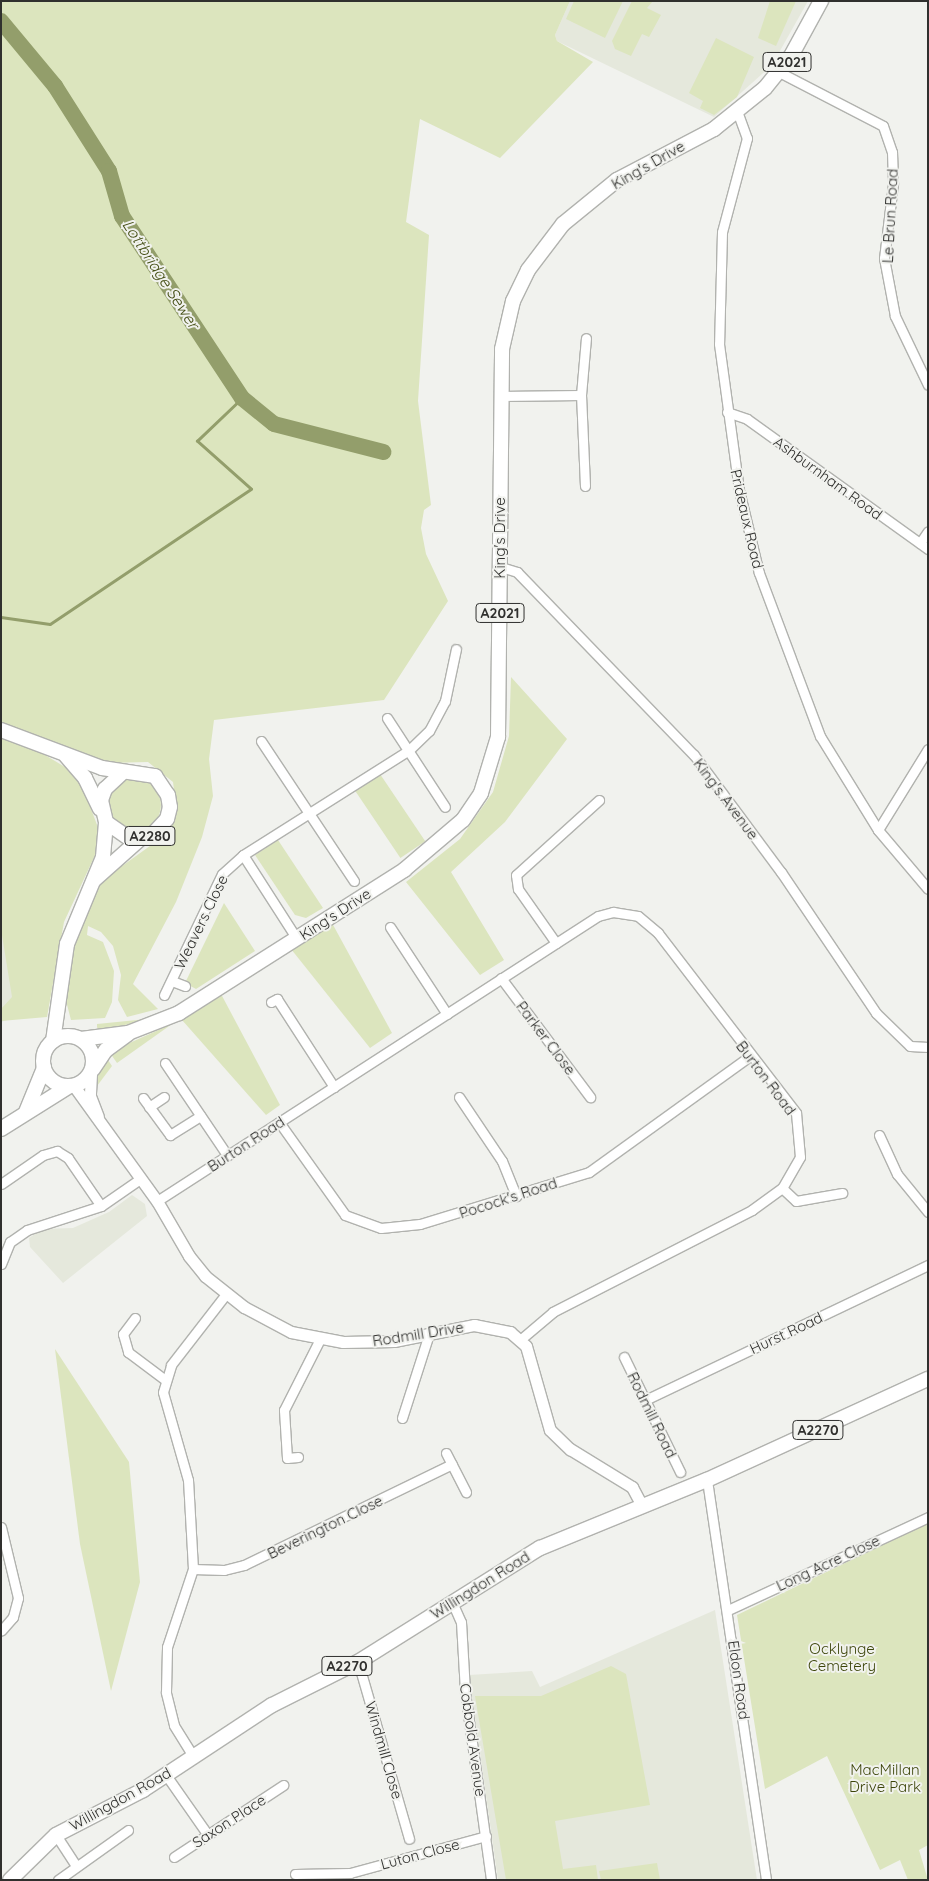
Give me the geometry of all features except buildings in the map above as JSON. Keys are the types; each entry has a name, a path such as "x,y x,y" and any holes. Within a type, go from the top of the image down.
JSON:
{"main road":[{"name":"A2021","path":"737,110 780,72 821,1"},
{"name":"King's Drive","path":"79,1038 128,1033 179,1013 297,939 432,850 463,820 481,793 493,764 500,710 500,396 506,322 528,270 563,224 617,180 714,129 737,110"},
{"name":"A2280","path":"1,730 66,756 121,774 144,772 163,785 168,795 167,818 156,832 140,839 90,883"},
{"name":"A2280","path":"66,756 85,778 104,817 120,836 140,839"},
{"name":"A2280","path":"53,1041 67,944 107,844 104,817 105,789 121,774"},
{"path":"1,1129 26,1112 71,1087 92,1071 93,1055 59,1009"},
{"name":"King's Drive","path":"92,1071 106,1050 128,1033"},
{"path":"26,1112 44,1068 44,1054 53,1041 79,1038"},
{"path":"44,1068 55,1083 71,1087"},
{"name":"Willingdon Road","path":"10,1880 56,1835 166,1775 279,1701 358,1662 540,1548 708,1480 928,1379"}],"street":[{"name":"Le Brun Road","path":"780,72 883,126 892,152 893,184 884,258 895,316 928,385"},
{"name":"Prideaux Road","path":"737,110 747,138 722,232 718,274 719,344 726,412 759,573 820,736 878,830 928,889"},
{"path":"585,486 581,395 586,338"},
{"path":"500,396 581,395"},
{"name":"Ashburnham Road","path":"726,412 747,419 924,546"},
{"path":"924,546 928,531"},
{"name":"King's Avenue","path":"501,567 517,572 669,727 781,872 876,1013 910,1046 928,1047"},
{"name":"Weavers Close","path":"164,995 222,874 243,854 409,750 429,731 445,701 456,650"},
{"path":"387,718 445,807"},
{"path":"261,741 354,881"},
{"path":"878,830 928,749"},
{"path":"556,943 518,889 516,875 599,800"},
{"path":"243,854 297,939"},
{"name":"Burton Road","path":"157,1201 598,916 613,912 638,916 658,933 750,1056 796,1113 800,1157 782,1188 752,1210 553,1312 521,1339"},
{"path":"390,927 447,1014"},
{"name":"Parker Close","path":"501,978 590,1097"},
{"path":"172,981 185,986"},
{"path":"271,1002 277,999 334,1087"},
{"name":"Pocock's Road","path":"279,1122 345,1215 381,1228 420,1224 516,1196 588,1172 750,1056"},
{"path":"164,1063 227,1155"},
{"name":"Rodmill Drive","path":"92,1071 90,1096 100,1126"},
{"name":"Rodmill Drive","path":"71,1087 157,1201 190,1256 226,1294 262,1320 320,1339 379,1343 485,1325 521,1339"},
{"path":"459,1096 502,1160 516,1196"},
{"path":"149,1107 164,1097"},
{"path":"143,1098 170,1138 200,1116"},
{"path":"879,1135 897,1174 928,1212"},
{"path":"1,1184 42,1155 57,1151 68,1158 101,1206"},
{"path":"1,1264 10,1242 27,1230 101,1206 140,1179"},
{"path":"782,1188 796,1200 842,1193"},
{"name":"Hurst Road","path":"645,1400 928,1265"},
{"path":"193,1756 169,1711 165,1671 167,1646 192,1568 188,1480 164,1402 164,1379 226,1294"},
{"path":"135,1318 123,1334 128,1352 164,1379"},
{"path":"402,1418 429,1334"},
{"path":"298,1457 287,1458 284,1410 320,1339"},
{"path":"521,1339 550,1430 570,1449 632,1487 642,1506"},
{"name":"Rodmill Road","path":"624,1357 680,1472"},
{"path":"446,1453 466,1492"},
{"name":"Beverington Close","path":"192,1568 224,1570 258,1560 452,1464"},
{"name":"Eldon Road","path":"708,1480 766,1880"},
{"name":"Long Acre Close","path":"728,1610 928,1517"},
{"path":"1,1527 18,1598 13,1617 1,1631"},
{"name":"Cobbold Avenue","path":"452,1602 461,1622 465,1692 491,1880"},
{"name":"Windmill Close","path":"358,1662 410,1839"},
{"path":"166,1775 208,1835"},
{"name":"Saxon Place","path":"174,1857 283,1785"},
{"name":"Willingdon Road","path":"58,1880 128,1830"},
{"name":"Willingdon Road","path":"56,1835 76,1866"},
{"name":"Luton Close","path":"295,1874 350,1873 486,1836"}],"shaded area":[{"path":"570,1 808,1 772,65 714,117 557,41 555,35"},
{"path":"1,901 15,1017 1,1022"},
{"path":"132,1195 145,1204 147,1216 63,1283 30,1247 29,1238 42,1229 73,1228 109,1212"},
{"path":"715,1610 757,1880 498,1880 469,1675 532,1671 540,1687"}],"green space":[{"path":"1,1 570,1 555,35 557,41 593,62 500,158 420,119 406,222 429,235 418,401 431,505 424,510 421,528 426,554 448,601 384,700 214,720 209,759 213,796 202,837 176,902 133,984 158,1009 127,1017 118,1000 121,975 113,946 101,932 88,926 87,935 103,942 114,971 112,1002 105,1018 71,1020 65,997 70,954 91,900 104,879 168,833 177,813 173,782 148,762 107,763 1,723"},
{"path":"574,1 623,1 605,38 566,19"},
{"path":"632,1 653,1 647,8 661,15 649,37 642,34 631,56 615,49 612,41"},
{"path":"770,1 796,1 776,46 758,38"},
{"path":"716,38 754,57 737,97 714,115 700,108 703,101 689,93"},
{"path":"511,677 567,739 505,822 451,872 504,960 480,975 406,882 460,839 493,792 509,736"},
{"path":"1,737 35,749 70,770 83,788 99,830 97,851 64,922 47,1017 1,1021 1,1009 12,997 1,929"},
{"path":"380,774 425,841 400,858 355,791"},
{"path":"129,778 139,778 149,782 157,790 161,805 157,820 149,828 139,832 129,832 119,828 111,820 107,810 107,800 111,790 119,782"},
{"path":"278,840 323,908 306,918 295,915 255,855"},
{"path":"224,903 255,951 196,989 185,983"},
{"path":"332,923 392,1033 370,1048 291,949"},
{"path":"221,994 280,1105 266,1115 182,1020"},
{"path":"147,1019 99,1032 97,1027 97,1024"},
{"path":"172,1024 117,1063 110,1053 116,1049"},
{"path":"106,1057 112,1066 94,1090 97,1073"},
{"path":"55,1349 129,1462 140,1582 111,1691 80,1544"},
{"name":"Ocklynge Cemetery","path":"928,1523 928,1845 919,1850 928,1880 908,1880 900,1860 880,1870 827,1756 765,1789 737,1615"},
{"path":"611,1666 626,1674 650,1805 555,1821 563,1869 596,1865 598,1880 506,1880 475,1696 541,1696"},
{"path":"657,1863 660,1880 601,1880 599,1871"}],"waterway":[{"name":"Lottbridge Sewer","path":"1,21 55,86 109,171 122,216 242,398 274,424 383,452"},
{"path":"1,617 50,624 251,489 197,441 242,398"}],"park label":[{"name":"MacMillan Drive Park","path":"885,1778"}]}
